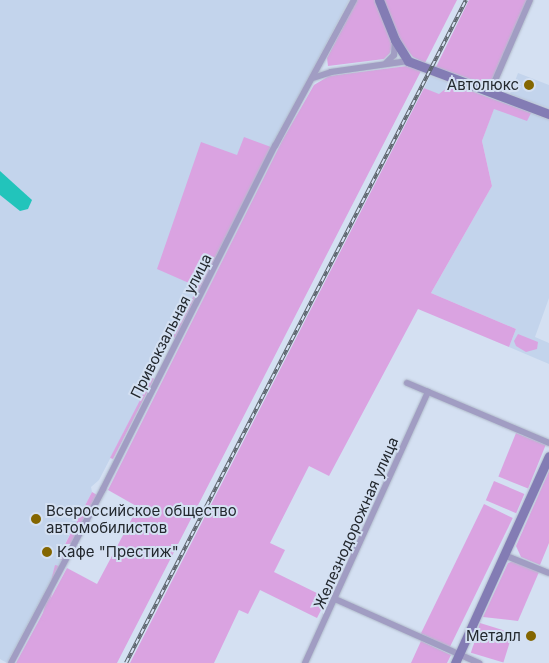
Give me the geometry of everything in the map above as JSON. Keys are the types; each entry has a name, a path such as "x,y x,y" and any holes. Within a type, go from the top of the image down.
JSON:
{"main road":[{"path":"380,0 395,40 408,61 549,114"},
{"path":"457,659 549,456"}],"street":[{"name":"Привокзальная улица","path":"11,663 354,0"},
{"path":"490,92 530,0"},
{"path":"385,64 394,55 395,40"},
{"path":"313,78 331,72 408,61"},
{"path":"407,384 549,443"},
{"name":"Железнодорожная улица","path":"305,663 428,392"},
{"path":"504,555 549,573"},
{"path":"335,599 457,659 479,663"}],"shaded area":[{"path":"0,0 349,0 99,480 91,487 92,492 58,557 62,560 7,663 0,659"},
{"path":"357,0 376,0 392,45 390,53 384,59 328,66 327,58"},
{"path":"384,0 457,0 425,63 413,57 401,42"},
{"path":"469,0 527,0 490,86 436,67"},
{"path":"407,66 421,71 117,663 16,663 67,568 97,584 138,507 108,490 282,141 314,85 329,76"},
{"path":"518,73 549,85 549,108 510,94"},
{"path":"430,76 452,84 439,95 424,88"},
{"path":"452,84 531,113 527,121 494,109 482,141 492,186 431,293 516,329 509,347 418,309 329,476 309,466 270,543 285,550 274,572 327,598 317,618 260,590 248,614 239,610 214,663 130,663 424,88 439,94"},
{"path":"497,100 549,120 549,298 535,337 549,343 549,364 509,347 516,329 431,293 492,186 482,141"},
{"path":"244,137 271,147 175,338 173,337 198,287 157,269 201,142 237,155"},
{"path":"0,171 32,200 28,209 20,211 0,195"},
{"path":"518,334 538,342 537,349 526,352 516,346 514,341"},
{"path":"152,377 154,379 113,459 110,458"},
{"path":"516,433 546,445 528,489 498,477"},
{"path":"549,471 549,543 540,565 521,557 516,546"},
{"path":"494,481 524,494 516,513 486,500"},
{"path":"92,492 97,495 62,560 58,558"},
{"path":"484,504 513,518 450,647 421,633"},
{"path":"513,561 539,572 518,621 483,617 508,563"},
{"path":"55,565 59,566 45,621 41,620"},
{"path":"480,623 513,633 503,663 471,653"},
{"path":"421,641 451,655 447,663 411,663"}],"railway":[{"path":"126,663 466,0"}],"place":[{"name":"Автолюкс","path":"529,85"},
{"name":"Всероссийское общество автомобилистов","path":"36,519"},
{"name":"Кафе \"Престиж\"","path":"47,552"},
{"name":"Металл","path":"531,636"}]}
